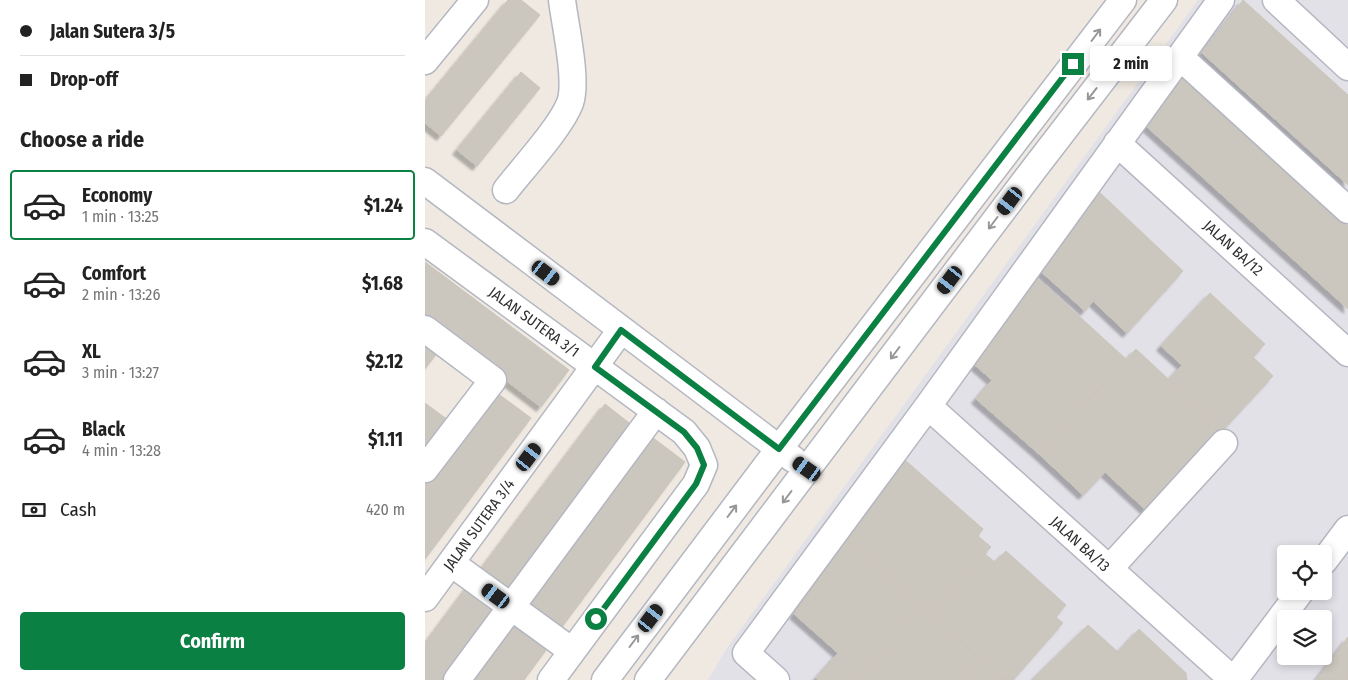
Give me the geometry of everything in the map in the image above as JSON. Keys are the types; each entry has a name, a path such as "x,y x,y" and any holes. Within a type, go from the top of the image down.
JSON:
{"street":[{"path":"425,61 475,0"},
{"path":"506,190 563,116 570,102 573,85 562,0"},
{"path":"605,680 779,449 1123,0"},
{"path":"648,680 1164,0"},
{"path":"776,680 746,653 928,406 1221,0"},
{"path":"1276,0 1348,67"},
{"path":"1180,57 1348,210"},
{"name":"JALAN BA/12","path":"1117,143 1348,353"},
{"path":"425,181 807,469"},
{"name":"JALAN SUTERA 3/1","path":"425,242 684,432 697,448 704,465 696,484 572,651"},
{"path":"425,329 493,380 425,470"},
{"name":"JALAN SUTERA 3/4","path":"425,598 621,330"},
{"name":"JALAN BA/13","path":"928,406 1233,680"},
{"path":"457,680 656,411"},
{"path":"1109,569 1224,443"},
{"path":"1332,550 1348,529"},
{"path":"451,563 572,651 551,680"},
{"path":"1233,680 1294,600"}],"shaded area":[{"path":"1198,0 1348,0 1348,680 708,680 727,648"}],"building":[{"path":"508,0 521,0 540,15 441,136 425,123 425,101"},
{"path":"1243,0 1348,95 1348,185 1202,53"},
{"path":"521,72 540,88 477,166 457,150"},
{"path":"1184,77 1348,226 1348,309 1146,126"},
{"path":"1096,189 1183,271 1127,333 1093,301 1085,311 1038,269"},
{"path":"425,262 569,370 541,407 425,319"},
{"path":"1034,275 1126,359 1039,454 976,399 992,380 969,360"},
{"path":"1210,293 1265,344 1253,357 1273,376 1223,430 1169,379 1182,365 1161,346"},
{"path":"425,337 440,349 425,369"},
{"path":"1136,349 1223,430 1148,512 1105,472 1083,495 1039,454"},
{"path":"493,390 531,418 425,559 425,481"},
{"path":"425,403 452,423 425,458"},
{"path":"605,404 637,429 510,599 477,575"},
{"path":"652,437 685,462 556,635 523,610"},
{"path":"905,460 983,529 978,536 991,547 931,615 847,539"},
{"path":"847,539 922,607 858,680 818,680 816,678 838,653 794,614"},
{"path":"1006,551 1066,605 1056,617 1063,623 1013,680 1005,680 931,615 985,554 995,562"},
{"path":"469,585 504,612 453,680 425,680 425,644"},
{"path":"922,607 979,658 959,680 858,680"},
{"path":"516,621 549,646 524,680 472,680"},
{"path":"1088,625 1118,652 1139,629 1186,673 1187,680 1032,680"},
{"path":"1348,637 1348,680 1316,680 1327,665 1332,665 1332,658"},
{"path":"979,658 1005,680 959,680"}],"route":[{"path":"596,619 696,484 704,465 697,448 684,432 595,367 621,330 779,449 1073,64"}]}
